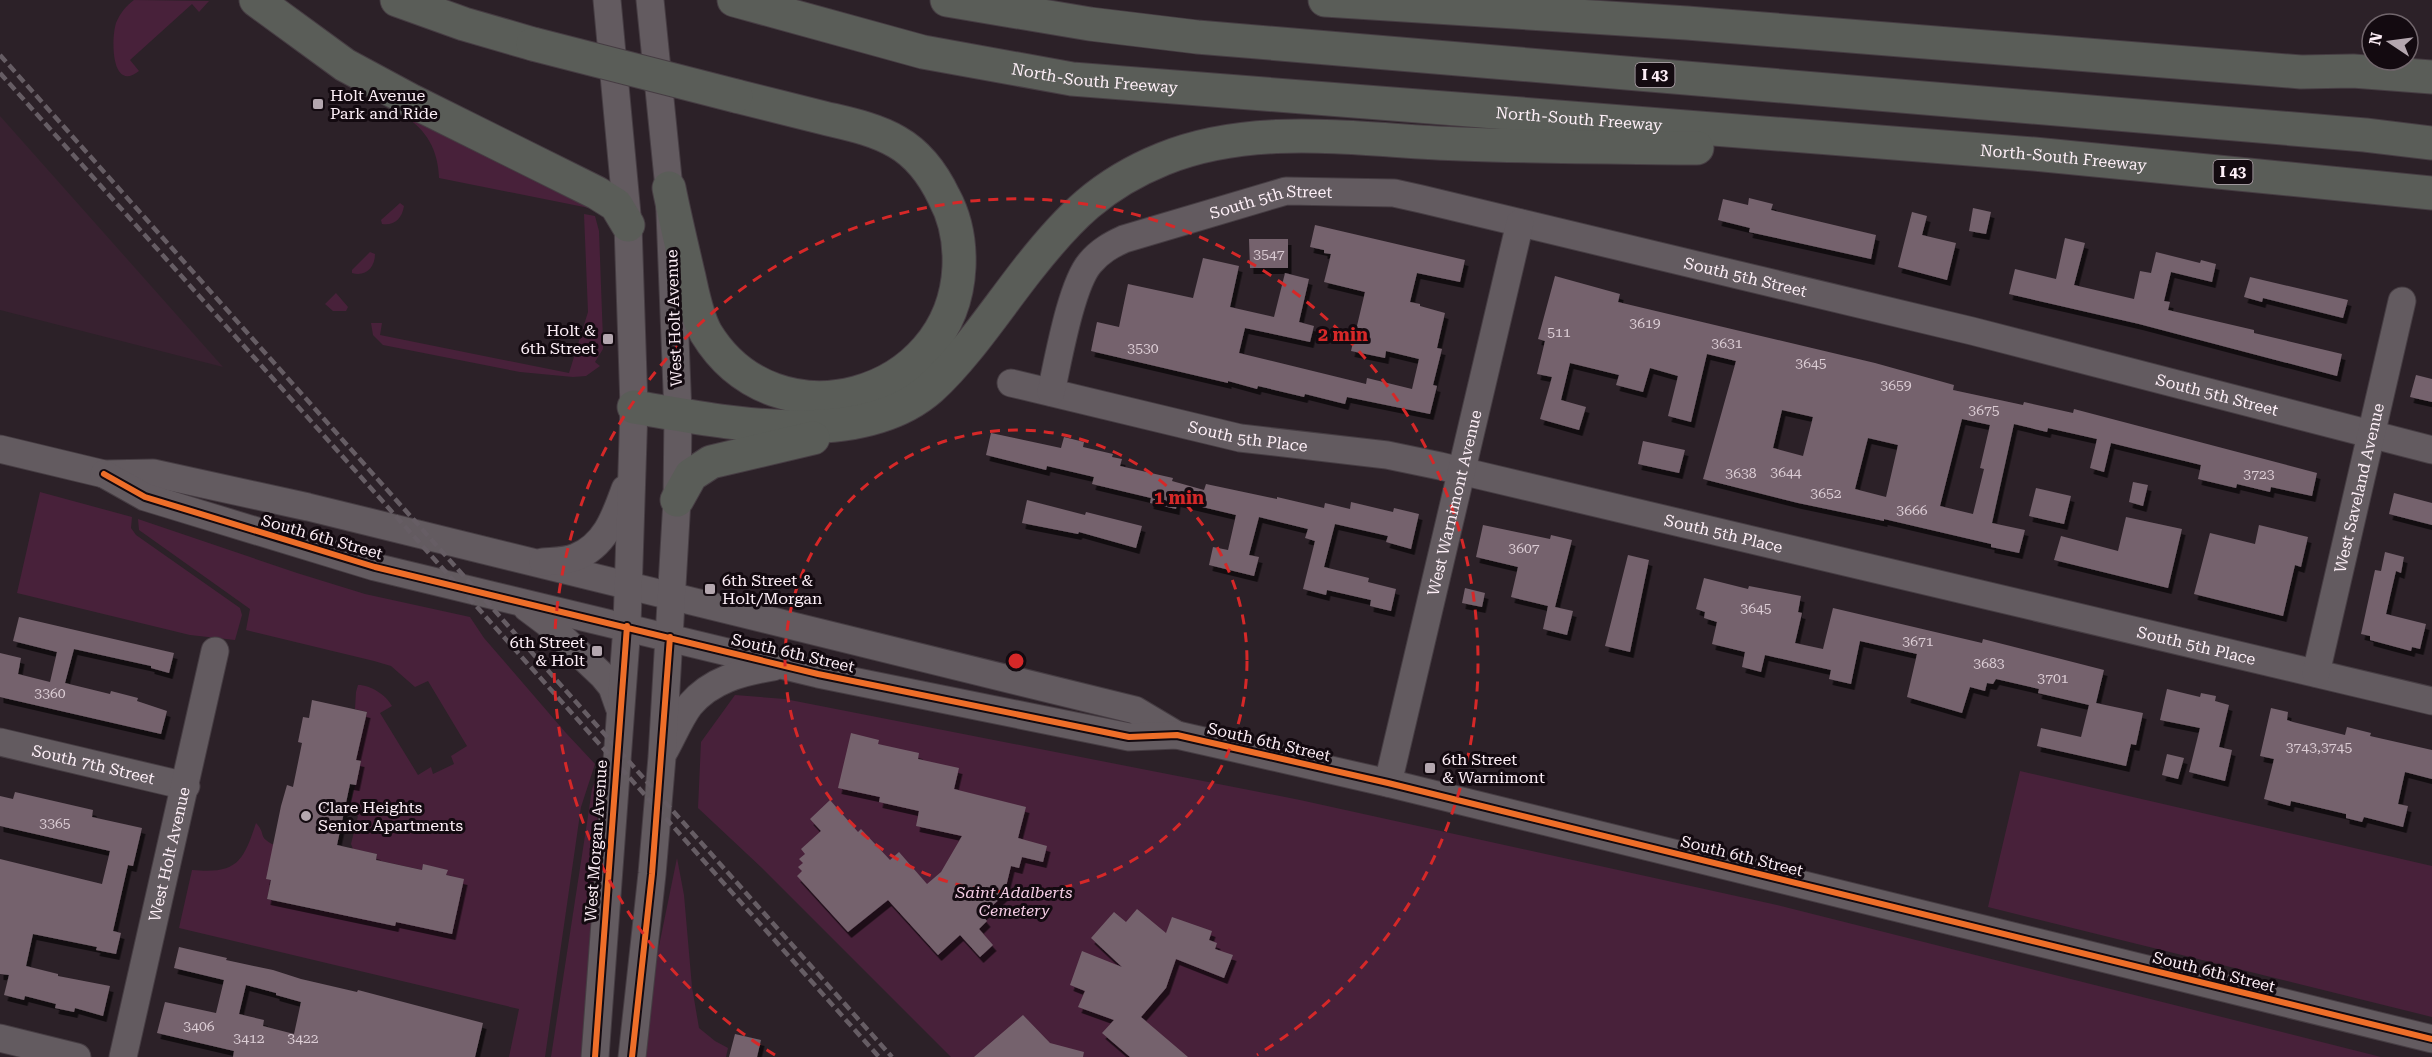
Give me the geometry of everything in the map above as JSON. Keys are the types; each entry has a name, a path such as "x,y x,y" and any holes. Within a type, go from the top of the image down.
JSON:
{"highway":[{"path":"256,0 345,64 410,100 597,192 616,205 628,225"},
{"path":"397,0 464,24 533,44 864,128 898,142 918,160 937,183 952,210 960,246 958,287 948,317 930,347 902,372 876,386 845,397 807,397 769,389 745,377 724,359 705,331 695,302 669,188"},
{"name":"North-South Freeway","path":"734,0 923,52 1072,79 2034,154 2432,193"},
{"name":"I 43","path":"947,0 1090,24 1197,37 2341,133 2432,143"},
{"path":"1325,0 1687,22 2301,72 2353,71 2432,77"},
{"path":"1380,0 1412,6"},
{"path":"2301,72 2350,83 2432,93"},
{"path":"677,500 691,475 711,462 833,433 892,413 930,389 956,361 1055,236 1098,194 1136,171 1166,158 1221,143 1282,135 1462,144 2034,154"},
{"path":"634,407 752,426 824,426 860,423"}],"street":[{"path":"607,0 628,225 634,407 627,626"},
{"name":"West Holt Avenue","path":"650,0 669,188 678,414 677,500 670,637"},
{"name":"South 5th Street","path":"1051,392 1077,287 1088,265 1105,249 1124,239 1286,191 1394,193 1960,329 2432,450"},
{"name":"West Warnimont Avenue","path":"1388,783 1520,224"},
{"name":"West Saveland Avenue","path":"2316,673 2402,301"},
{"name":"South 5th Place","path":"1011,383 1240,438 1387,455 1461,471 2432,701"},
{"name":"South 6th Street","path":"0,449 104,474 153,473 308,507 1135,710 1177,735"},
{"path":"533,563 575,557 599,541 606,534 615,516 633,468"},
{"name":"South 6th Street","path":"104,474 145,497 240,527 375,567 519,602 784,665 1129,737 1177,735 1388,783 2432,1039"},
{"path":"519,602 547,623 603,676 612,687 619,707"},
{"name":"West Morgan Avenue","path":"595,1057 619,707 627,626"},
{"path":"632,1057 652,874 670,637"},
{"name":"West Holt Avenue","path":"123,1057 215,651"},
{"path":"662,757 690,705 714,686 738,673 784,665"},
{"name":"South 7th Street","path":"0,742 186,786"},
{"path":"0,1038 77,1057"}],"shaded area":[{"path":"0,116 223,367 0,310"}],"green space":[{"path":"134,0 209,1 199,12 192,4 130,60 139,71 130,76 123,75 118,70 115,61 114,31 118,19"},
{"path":"406,109 594,209 439,178 436,158 430,142 419,127 403,115"},
{"path":"400,203 404,206 399,218 394,223 382,224 381,220"},
{"path":"584,214 595,216 599,231 603,340 603,349 595,362 600,366 586,376 520,372 383,345 373,335 371,323 382,323 380,335 569,373 588,312"},
{"path":"370,252 375,254 371,267 361,274 352,273 352,270"},
{"path":"336,293 348,307 346,311 333,311 325,304"},
{"path":"40,492 132,517 131,528 136,535 240,608 242,615 235,640 190,635 17,593"},
{"path":"138,519 365,594 470,617 484,638 595,764 581,807 545,1057 509,1057 519,1009 179,928 192,870 219,870 236,863 247,848 256,823 264,838 279,847 267,879 271,880 267,899 321,911 323,905 396,922 446,875 447,870 423,865 422,870 376,860 377,854 353,849 351,844 358,816 348,814 361,761 356,760 367,712 355,709 358,685 373,689 392,706 380,713 418,775 431,767 433,774 454,764 451,756 467,746 428,681 415,687 391,666 246,630 250,609 139,530"},
{"name":"Saint Adalberts Cemetery","path":"735,695 785,699 1300,800 1777,905 2381,1057 951,1057 762,868 698,808 701,742"},
{"path":"601,766 582,1057 551,1057 592,789"},
{"path":"2020,771 2432,866 2432,1017 1988,907"},
{"path":"677,858 684,895 692,987 699,1028 728,1048 726,1057 643,1057 651,985"}],"building":[{"path":"1749,198 1773,204 1771,210 1876,235 1871,259 1749,232 1750,228 1718,220 1723,199 1748,205"},
{"path":"1973,208 1991,212 1986,234 1969,231"},
{"path":"1912,212 1927,216 1922,235 1956,243 1947,280 1898,267"},
{"path":"1315,225 1465,260 1460,282 1417,273 1410,302 1445,313 1437,348 1442,349 1433,385 1437,386 1430,414 1347,397 1345,404 1305,394 1304,397 1258,386 1257,389 1091,351 1097,322 1119,327 1128,284 1193,298 1203,258 1239,266 1230,307 1274,317 1285,273 1309,279 1299,322 1314,326 1310,342 1245,328 1239,353 1366,384 1367,378 1412,389 1419,359 1386,351 1385,358 1351,351 1365,292 1324,282 1331,254 1310,247"},
{"path":"2065,238 2085,243 2074,285 2134,299 2140,271 2151,273 2156,252 2200,263 2201,260 2216,264 2212,282 2171,272 2164,301 2170,302 2168,310 2342,354 2337,376 2139,324 2009,294 2015,269 2056,279"},
{"path":"1249,239 1288,239 1288,268 1250,268"},
{"path":"1555,276 1620,294 1618,302 1875,363 1954,385 1953,390 2073,413 2074,409 2317,473 2312,496 2271,487 2270,492 2237,484 2236,488 2198,479 2201,465 2111,443 2104,472 2090,468 2097,439 2048,428 2047,432 2014,424 1992,523 2025,530 2019,553 1991,547 1991,544 1884,519 1884,521 1798,503 1703,479 1736,361 1707,354 1691,422 1668,416 1678,376 1650,368 1643,392 1616,385 1619,375 1570,363 1561,400 1586,407 1579,430 1540,419 1552,377 1537,374 1545,341 1538,339","holes":["1782,410 1813,417 1803,456 1773,448","1962,419 1990,425 1980,468 1984,469 1973,514 1940,506","1868,438 1898,445 1886,497 1855,489"]},
{"path":"2250,277 2348,300 2343,318 2263,298 2262,302 2244,297"},
{"path":"2416,375 2432,379 2432,402 2410,397"},
{"path":"991,433 1061,448 1064,437 1084,442 1083,447 1113,454 1112,457 1122,459 1120,466 1173,478 1172,481 1204,490 1206,484 1324,508 1325,503 1350,509 1351,502 1393,512 1394,508 1419,514 1411,549 1386,542 1388,536 1335,524 1324,567 1369,578 1368,582 1396,589 1391,611 1370,606 1371,600 1327,590 1326,595 1303,589 1315,541 1305,538 1308,529 1259,517 1249,555 1259,557 1254,576 1209,565 1213,547 1228,550 1236,515 1177,501 1176,509 1150,503 1151,498 1092,484 1094,477 1047,466 1046,470 986,455"},
{"path":"1643,441 1685,450 1679,473 1638,464"},
{"path":"2133,482 2148,485 2143,506 2129,502"},
{"path":"2036,488 2071,496 2064,524 2029,516"},
{"path":"2394,493 2432,503 2432,525 2389,514"},
{"path":"1027,500 1085,515 1086,512 1142,526 1136,548 1079,532 1078,534 1022,523"},
{"path":"2126,517 2182,529 2168,588 2054,560 2061,536 2118,551"},
{"path":"1483,525 1550,539 1551,535 1572,540 1555,607 1573,611 1567,635 1543,629 1548,606 1511,597 1518,567 1476,557"},
{"path":"2259,525 2308,537 2301,567 2295,565 2283,616 2194,594 2210,533 2255,544"},
{"path":"2385,552 2404,557 2401,573 2396,571 2386,614 2426,624 2420,649 2412,647 2411,651 2370,640 2370,636 2361,634 2375,570 2381,571"},
{"path":"1628,555 1649,560 1630,652 1605,646"},
{"path":"1704,578 1748,589 1749,586 1801,596 1798,612 1802,613 1795,643 1823,649 1833,608 1982,643 1983,639 2104,670 2096,703 2143,713 2136,745 2131,744 2126,766 2037,746 2041,728 2081,737 2089,705 2038,693 2039,689 1996,679 1993,684 1987,683 1985,691 1970,687 1962,713 1907,697 1917,654 1860,641 1851,684 1829,679 1831,670 1765,655 1761,672 1742,667 1745,652 1712,644 1717,622 1704,618 1705,612 1696,609"},
{"path":"1465,588 1485,593 1482,607 1462,603"},
{"path":"19,617 174,653 169,673 151,668 151,666 74,649 65,683 138,698 137,701 167,711 161,734 0,697 0,653 21,658 18,674 50,682 57,652 13,641"},
{"path":"2167,689 2200,697 2201,693 2216,696 2215,701 2229,705 2219,747 2232,750 2225,781 2189,772 2200,728 2160,720"},
{"name":"Clare Heights Senior Apartments","path":"312,700 367,712 356,760 361,761 356,785 350,784 337,845 377,854 376,860 422,870 423,864 448,870 446,875 464,879 452,934 396,922 395,926 267,899 271,880 266,879 281,806 287,785 293,787 302,743 298,742 303,717 309,718"},
{"path":"2271,708 2288,712 2287,720 2293,722 2345,735 2347,727 2371,733 2370,736 2432,750 2432,779 2405,772 2398,804 2408,806 2403,827 2364,817 2362,822 2346,818 2346,814 2291,801 2290,806 2264,799 2274,759 2260,756"},
{"path":"851,733 879,740 878,744 919,753 918,759 959,768 954,789 1026,807 1018,838 1047,846 1043,862 1022,857 1019,868 1011,866 1004,895 982,915 987,921 979,929 993,945 980,957 960,935 938,955 888,900 848,932 797,876 802,871 798,867 803,863 799,859 805,854 801,849 821,831 810,819 830,800 858,832 861,829 890,860 899,852 927,884 941,872 962,836 916,826 919,811 879,802 880,797 838,788"},
{"path":"2167,754 2184,758 2178,779 2162,775"},
{"path":"15,792 93,810 92,817 142,828 133,866 128,865 113,931 121,933 116,954 96,950 97,947 33,934 26,966 58,974 58,976 110,986 103,1016 75,1008 74,1012 55,1008 56,1004 25,996 24,1000 4,995 9,975 0,974 0,859 102,884 110,851 0,826 0,796 13,799"},
{"path":"1137,909 1166,933 1172,917 1212,931 1209,940 1217,943 1215,949 1233,955 1224,978 1176,959 1166,988 1141,1017 1188,1057 1130,1057 1102,1033 1114,1020 1078,1007 1085,991 1070,985 1082,951 1122,967 1091,938 1114,912 1126,922"},
{"path":"179,947 483,1023 475,1057 233,1057 234,1051 157,1033 165,1002 216,1013 224,980 174,968","holes":["246,985 276,993 276,995 301,1002 294,1034 263,1026 264,1020 239,1014"]},
{"path":"1023,1015 1050,1043 1084,1052 1083,1057 974,1057"},
{"path":"735,1034 761,1040 757,1057 729,1057"}],"railway":[{"path":"0,55 892,1057"},
{"path":"0,73 879,1057"}],"cycle path":[{"path":"104,474 145,497 375,567 818,674 1129,737 1177,735 1388,783 2432,1039"},
{"path":"595,1057 627,626"},
{"path":"632,1057 652,874 670,637"}],"place":[{"name":"Holt Avenue Park and Ride","path":"318,104"},
{"name":"Holt & 6th Street","path":"608,339"},
{"name":"6th Street & Holt/Morgan","path":"710,589"},
{"name":"6th Street & Holt","path":"597,651"},
{"name":"6th Street & Warnimont","path":"1430,768"},
{"name":"Clare Heights Senior Apartments","path":"306,816"}]}
